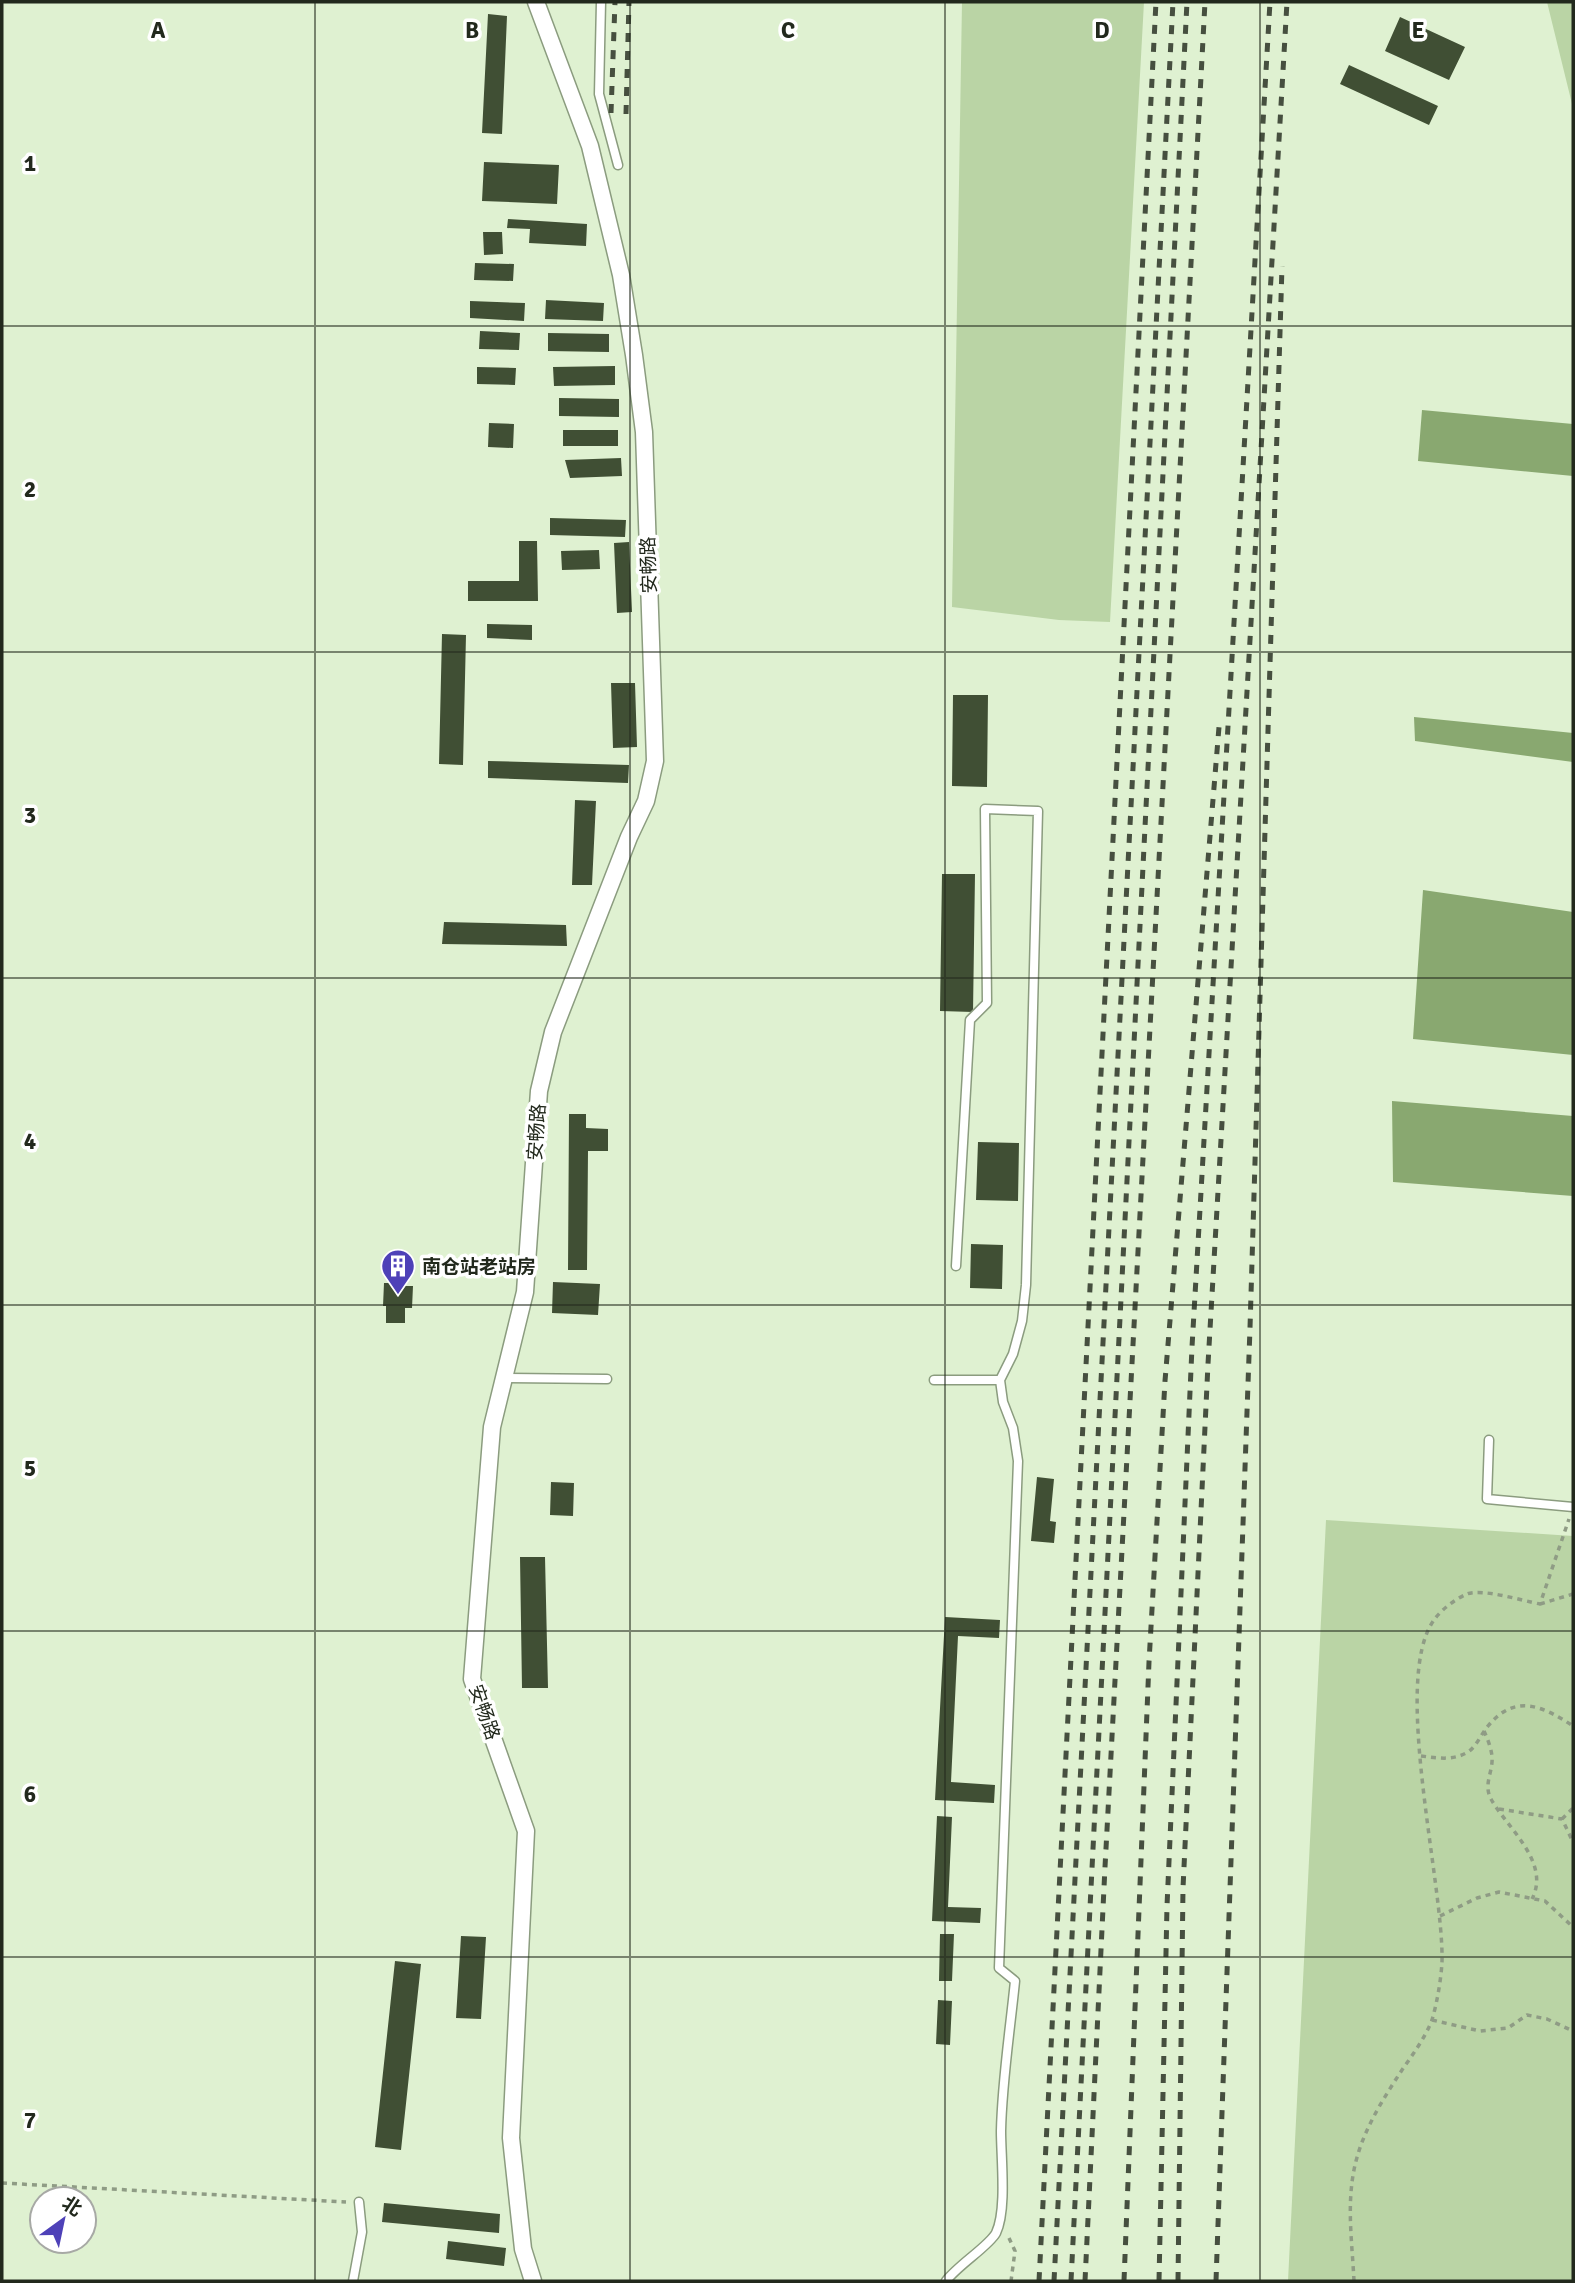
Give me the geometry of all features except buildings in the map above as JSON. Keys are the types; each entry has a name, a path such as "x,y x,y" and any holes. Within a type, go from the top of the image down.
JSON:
{"street":[{"name":"安畅路","path":"533,2281 523,2249 511,2138 526,1831 472,1679 492,1427 526,1292 539,1091 544,1064 553,1032 629,837 646,801 655,761 644,432 634,355 621,275 590,146 536,2"}],"lane":[{"path":"601,2 599,93 618,165"},
{"path":"946,2281 965,2261 990,2242 997,2231 1002,2189 1001,2129 1015,1981 999,1968 1018,1461 1013,1428 1003,1402 1000,1380 1013,1354 1026,1285 1038,810 985,809 987,1003 970,1020 956,1266"},
{"path":"504,1378 607,1378"},
{"path":"934,1380 1000,1380"},
{"path":"1489,1440 1487,1499 1573,1507"},
{"path":"353,2281 362,2232 359,2202"}],"path":[{"path":"1540,1604 1569,1519"},
{"path":"1354,2281 1349,2216 1357,2155 1383,2098 1432,2020 1442,1964 1440,1916 1418,1725 1419,1670 1424,1644 1433,1622 1444,1609 1469,1593 1503,1595 1540,1604 1573,1594"},
{"path":"1421,1756 1441,1759 1472,1750 1496,1718 1515,1706 1540,1707 1573,1726"},
{"path":"1484,1731 1492,1763 1488,1781 1489,1795 1524,1844 1537,1874 1535,1895 1532,1899"},
{"path":"1562,1819 1573,1808"},
{"path":"1497,1809 1562,1819"},
{"path":"1562,1819 1573,1842"},
{"path":"1440,1916 1477,1898 1499,1892 1545,1901 1573,1927"},
{"path":"1432,2020 1480,2031 1508,2028 1527,2015 1572,2031"},
{"path":"2,2183 359,2202"},
{"path":"1000,2220 1015,2251 1010,2281"}],"shaded area":[{"path":"962,2 1144,2 1110,622 1059,620 952,607"},
{"path":"1547,2 1573,2 1573,108"},
{"path":"1422,410 1573,424 1573,476 1418,461"},
{"path":"1414,717 1573,733 1573,762 1415,741"},
{"path":"1423,890 1573,912 1573,1055 1413,1039"},
{"path":"1392,1101 1573,1116 1573,1196 1393,1182"},
{"path":"1326,1520 1573,1536 1573,2281 1288,2281"}],"railway":[{"path":"611,113 615,2"},
{"path":"626,114 629,2"},
{"path":"1039,2281 1156,2"},
{"path":"1054,2281 1173,2"},
{"path":"1071,2281 1187,2"},
{"path":"1085,2281 1205,2"},
{"path":"1159,2281 1167,1906 1192,1347 1270,2"},
{"path":"1178,2281 1183,1888 1208,1364 1287,2"},
{"path":"1216,2281 1250,1328 1282,266"},
{"path":"1124,2281 1149,1662 1165,1381 1219,727"}],"place":[{"name":"南仓站老站房","path":"398,1296"}]}
